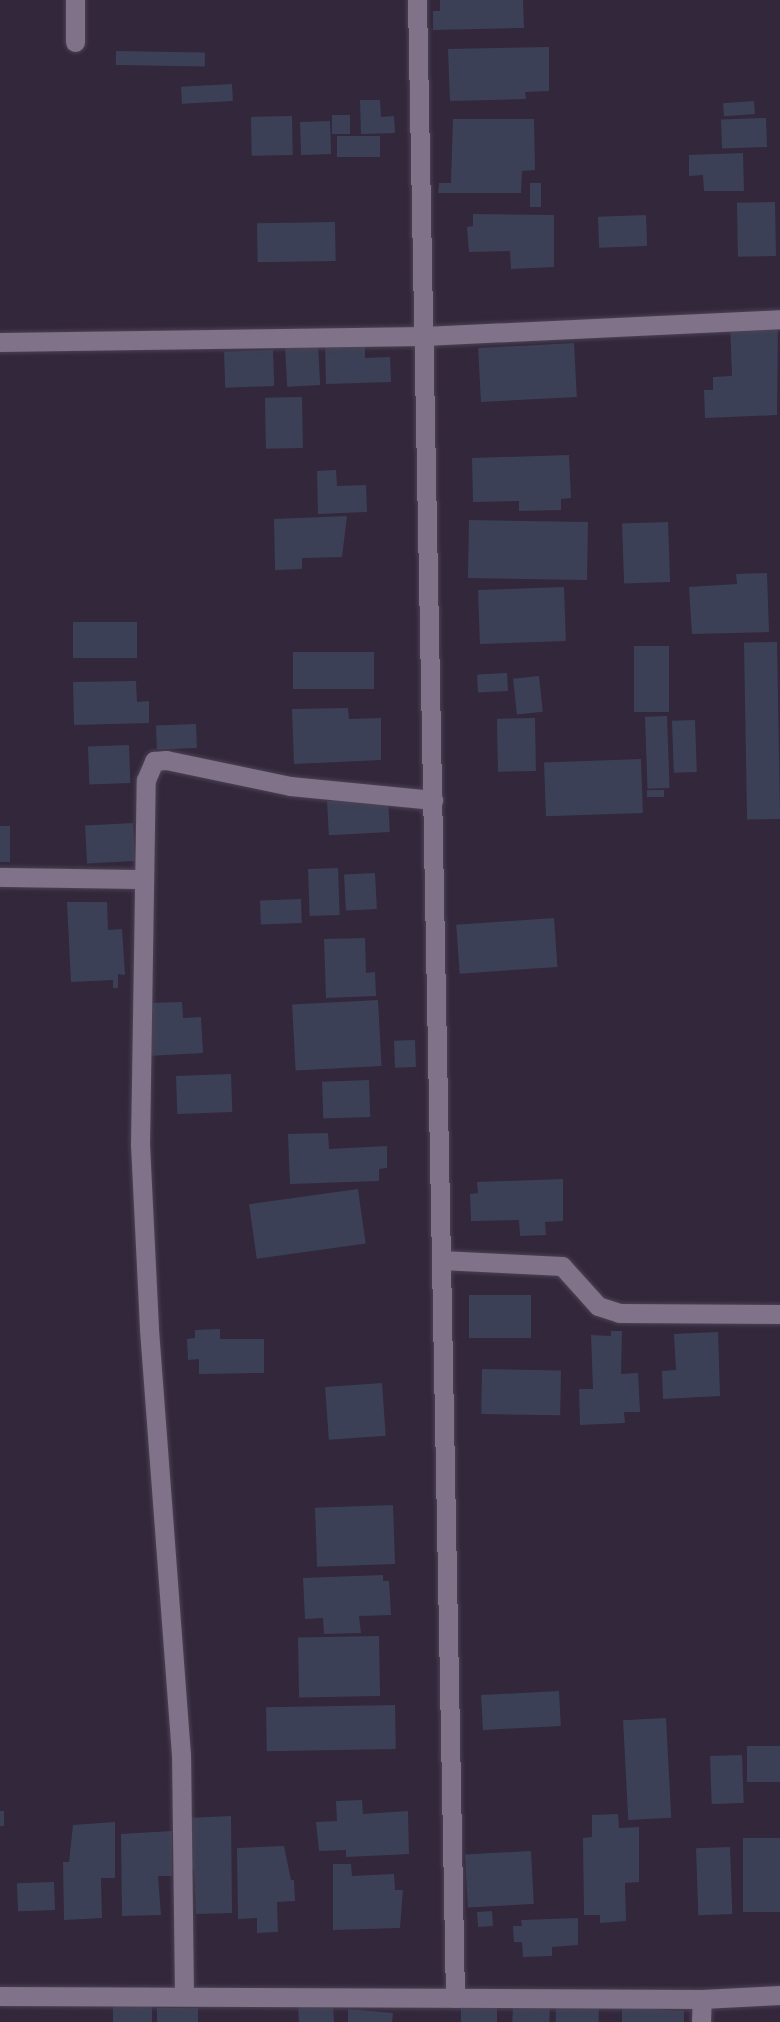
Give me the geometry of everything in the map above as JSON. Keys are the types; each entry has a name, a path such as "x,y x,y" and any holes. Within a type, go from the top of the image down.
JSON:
{"street":[{"path":"75,0 75,42"},
{"path":"417,0 455,1998"},
{"path":"0,342 424,336 780,319"},
{"path":"184,1996 181,1755 150,1341 140,1145 146,779 154,761 166,760 290,786 433,800"},
{"path":"0,877 144,879"},
{"path":"441,1260 562,1266 598,1306 619,1313 780,1314"},
{"path":"0,1996 702,1998 780,1995"},
{"path":"701,2022 702,1998"}],"building":[{"path":"440,0 523,0 524,28 433,30 433,11 440,11"},
{"path":"549,47 549,91 525,92 526,99 450,101 448,49"},
{"path":"116,51 205,53 205,67 116,65"},
{"path":"232,84 233,101 182,104 181,87"},
{"path":"360,100 380,100 381,117 394,116 395,133 361,134"},
{"path":"754,101 755,114 724,116 723,103"},
{"path":"332,115 350,115 350,134 332,134"},
{"path":"292,116 293,155 252,156 251,117"},
{"path":"766,118 767,147 722,149 721,120"},
{"path":"453,119 534,119 535,170 522,171 521,193 438,193 439,183 451,183"},
{"path":"330,121 331,154 301,155 300,122"},
{"path":"337,136 380,136 380,157 337,157"},
{"path":"743,153 744,191 704,191 703,175 689,176 689,155"},
{"path":"530,183 541,183 541,207 530,207"},
{"path":"775,202 776,256 738,257 737,203"},
{"path":"473,214 554,215 554,267 511,269 510,251 469,252 467,227 473,226"},
{"path":"646,215 647,246 599,248 598,217"},
{"path":"335,222 336,261 258,262 257,223"},
{"path":"778,323 777,415 705,418 704,390 713,390 713,377 732,376 730,324"},
{"path":"574,343 577,397 481,402 478,348"},
{"path":"318,344 320,385 287,387 285,346"},
{"path":"325,345 365,345 365,358 390,357 391,382 326,384"},
{"path":"273,350 274,386 225,388 224,352"},
{"path":"302,397 303,448 266,449 265,398"},
{"path":"569,455 571,498 561,499 561,510 519,511 519,501 473,502 472,458"},
{"path":"336,470 337,486 366,485 367,512 318,514 317,471"},
{"path":"347,516 342,557 302,558 302,569 275,570 274,519"},
{"path":"469,520 588,522 587,580 468,578"},
{"path":"668,522 670,582 624,584 622,524"},
{"path":"767,573 769,632 692,634 689,587 737,584 736,574"},
{"path":"564,587 566,641 480,644 478,590"},
{"path":"73,622 137,622 137,658 73,658"},
{"path":"777,642 780,819 747,820 744,643"},
{"path":"634,646 669,646 669,712 634,712"},
{"path":"293,652 374,652 374,689 293,689"},
{"path":"507,673 508,691 478,693 477,675"},
{"path":"539,676 543,712 517,715 513,679"},
{"path":"136,681 137,702 149,701 149,723 74,725 73,682"},
{"path":"348,708 349,719 381,718 381,760 294,764 292,709"},
{"path":"667,716 670,788 648,789 645,717"},
{"path":"535,718 536,771 498,772 497,719"},
{"path":"695,720 697,772 674,773 672,721"},
{"path":"196,724 197,748 157,749 156,725"},
{"path":"129,745 130,783 89,784 88,746"},
{"path":"641,759 643,813 546,816 544,762"},
{"path":"647,790 664,790 664,797 647,797"},
{"path":"388,798 390,832 329,835 327,801"},
{"path":"133,823 135,861 87,863 85,826"},
{"path":"0,826 10,826 10,862 0,862"},
{"path":"338,868 340,915 310,916 308,869"},
{"path":"375,873 377,909 346,911 344,875"},
{"path":"301,899 302,923 261,924 260,900"},
{"path":"67,902 107,902 108,930 122,929 125,975 118,974 118,988 113,988 113,980 71,982"},
{"path":"554,918 557,967 460,974 456,925"},
{"path":"365,938 366,973 375,972 376,996 326,998 324,939"},
{"path":"378,1000 381,1066 296,1070 292,1005"},
{"path":"182,1002 183,1018 201,1017 203,1053 147,1056 146,1003"},
{"path":"415,1040 416,1067 395,1068 394,1041"},
{"path":"231,1074 232,1112 177,1114 176,1076"},
{"path":"369,1080 370,1117 323,1119 322,1082"},
{"path":"328,1133 329,1149 387,1146 387,1168 379,1169 379,1181 290,1184 288,1134"},
{"path":"563,1179 563,1221 545,1222 546,1235 520,1236 519,1220 471,1221 470,1194 478,1193 477,1182"},
{"path":"358,1189 366,1243 257,1259 249,1204"},
{"path":"469,1295 531,1295 531,1338 469,1338"},
{"path":"220,1329 220,1339 264,1339 264,1373 199,1374 199,1359 188,1360 187,1339 195,1338 195,1330"},
{"path":"611,1331 622,1331 621,1374 638,1373 640,1412 624,1412 625,1423 580,1425 579,1389 593,1389 591,1335 611,1336"},
{"path":"718,1332 720,1396 663,1399 662,1371 676,1370 674,1334"},
{"path":"482,1369 561,1370 560,1415 481,1414"},
{"path":"382,1383 386,1436 329,1440 325,1387"},
{"path":"393,1505 395,1564 317,1567 315,1508"},
{"path":"383,1575 383,1581 389,1581 391,1615 359,1616 361,1633 324,1634 323,1618 305,1619 303,1578"},
{"path":"379,1636 380,1696 299,1697 298,1637"},
{"path":"559,1691 561,1726 483,1730 481,1695"},
{"path":"395,1705 396,1749 267,1751 266,1707"},
{"path":"666,1718 671,1818 628,1820 623,1720"},
{"path":"747,1746 780,1746 780,1782 747,1782"},
{"path":"742,1755 744,1803 712,1804 710,1756"},
{"path":"362,1800 363,1814 408,1811 409,1854 346,1857 346,1850 319,1851 316,1822 337,1821 336,1801"},
{"path":"0,1811 4,1811 4,1826 0,1826"},
{"path":"618,1814 619,1828 639,1827 639,1882 625,1883 626,1921 600,1923 600,1915 584,1915 583,1838 592,1837 592,1815"},
{"path":"231,1816 232,1913 196,1914 194,1869 186,1869 185,1818"},
{"path":"115,1822 115,1878 101,1878 102,1918 64,1920 63,1862 69,1862 73,1825"},
{"path":"172,1831 172,1876 158,1876 161,1915 122,1916 121,1834"},
{"path":"743,1838 780,1838 780,1912 743,1912"},
{"path":"284,1846 291,1880 294,1880 295,1901 277,1902 278,1932 257,1933 257,1918 238,1919 237,1848"},
{"path":"730,1847 732,1914 698,1915 696,1848"},
{"path":"531,1851 534,1904 468,1907 465,1854"},
{"path":"333,1864 351,1864 352,1876 394,1874 395,1890 403,1890 400,1928 333,1930"},
{"path":"54,1882 55,1910 18,1911 17,1883"},
{"path":"492,1911 493,1926 478,1927 477,1912"},
{"path":"578,1918 578,1945 552,1947 552,1956 523,1957 522,1942 514,1942 513,1926 522,1926 521,1920"},
{"path":"513,2003 550,2004 549,2022 512,2022"},
{"path":"556,2003 599,2004 599,2022 556,2022"},
{"path":"333,2004 334,2022 299,2022 298,2006"},
{"path":"113,2006 152,2006 152,2022 113,2022"},
{"path":"461,2007 497,2007 497,2022 461,2022"},
{"path":"622,2007 684,2011 684,2022 622,2022"},
{"path":"157,2008 198,2008 198,2022 157,2022"},
{"path":"348,2009 393,2013 392,2022 348,2022"}]}
